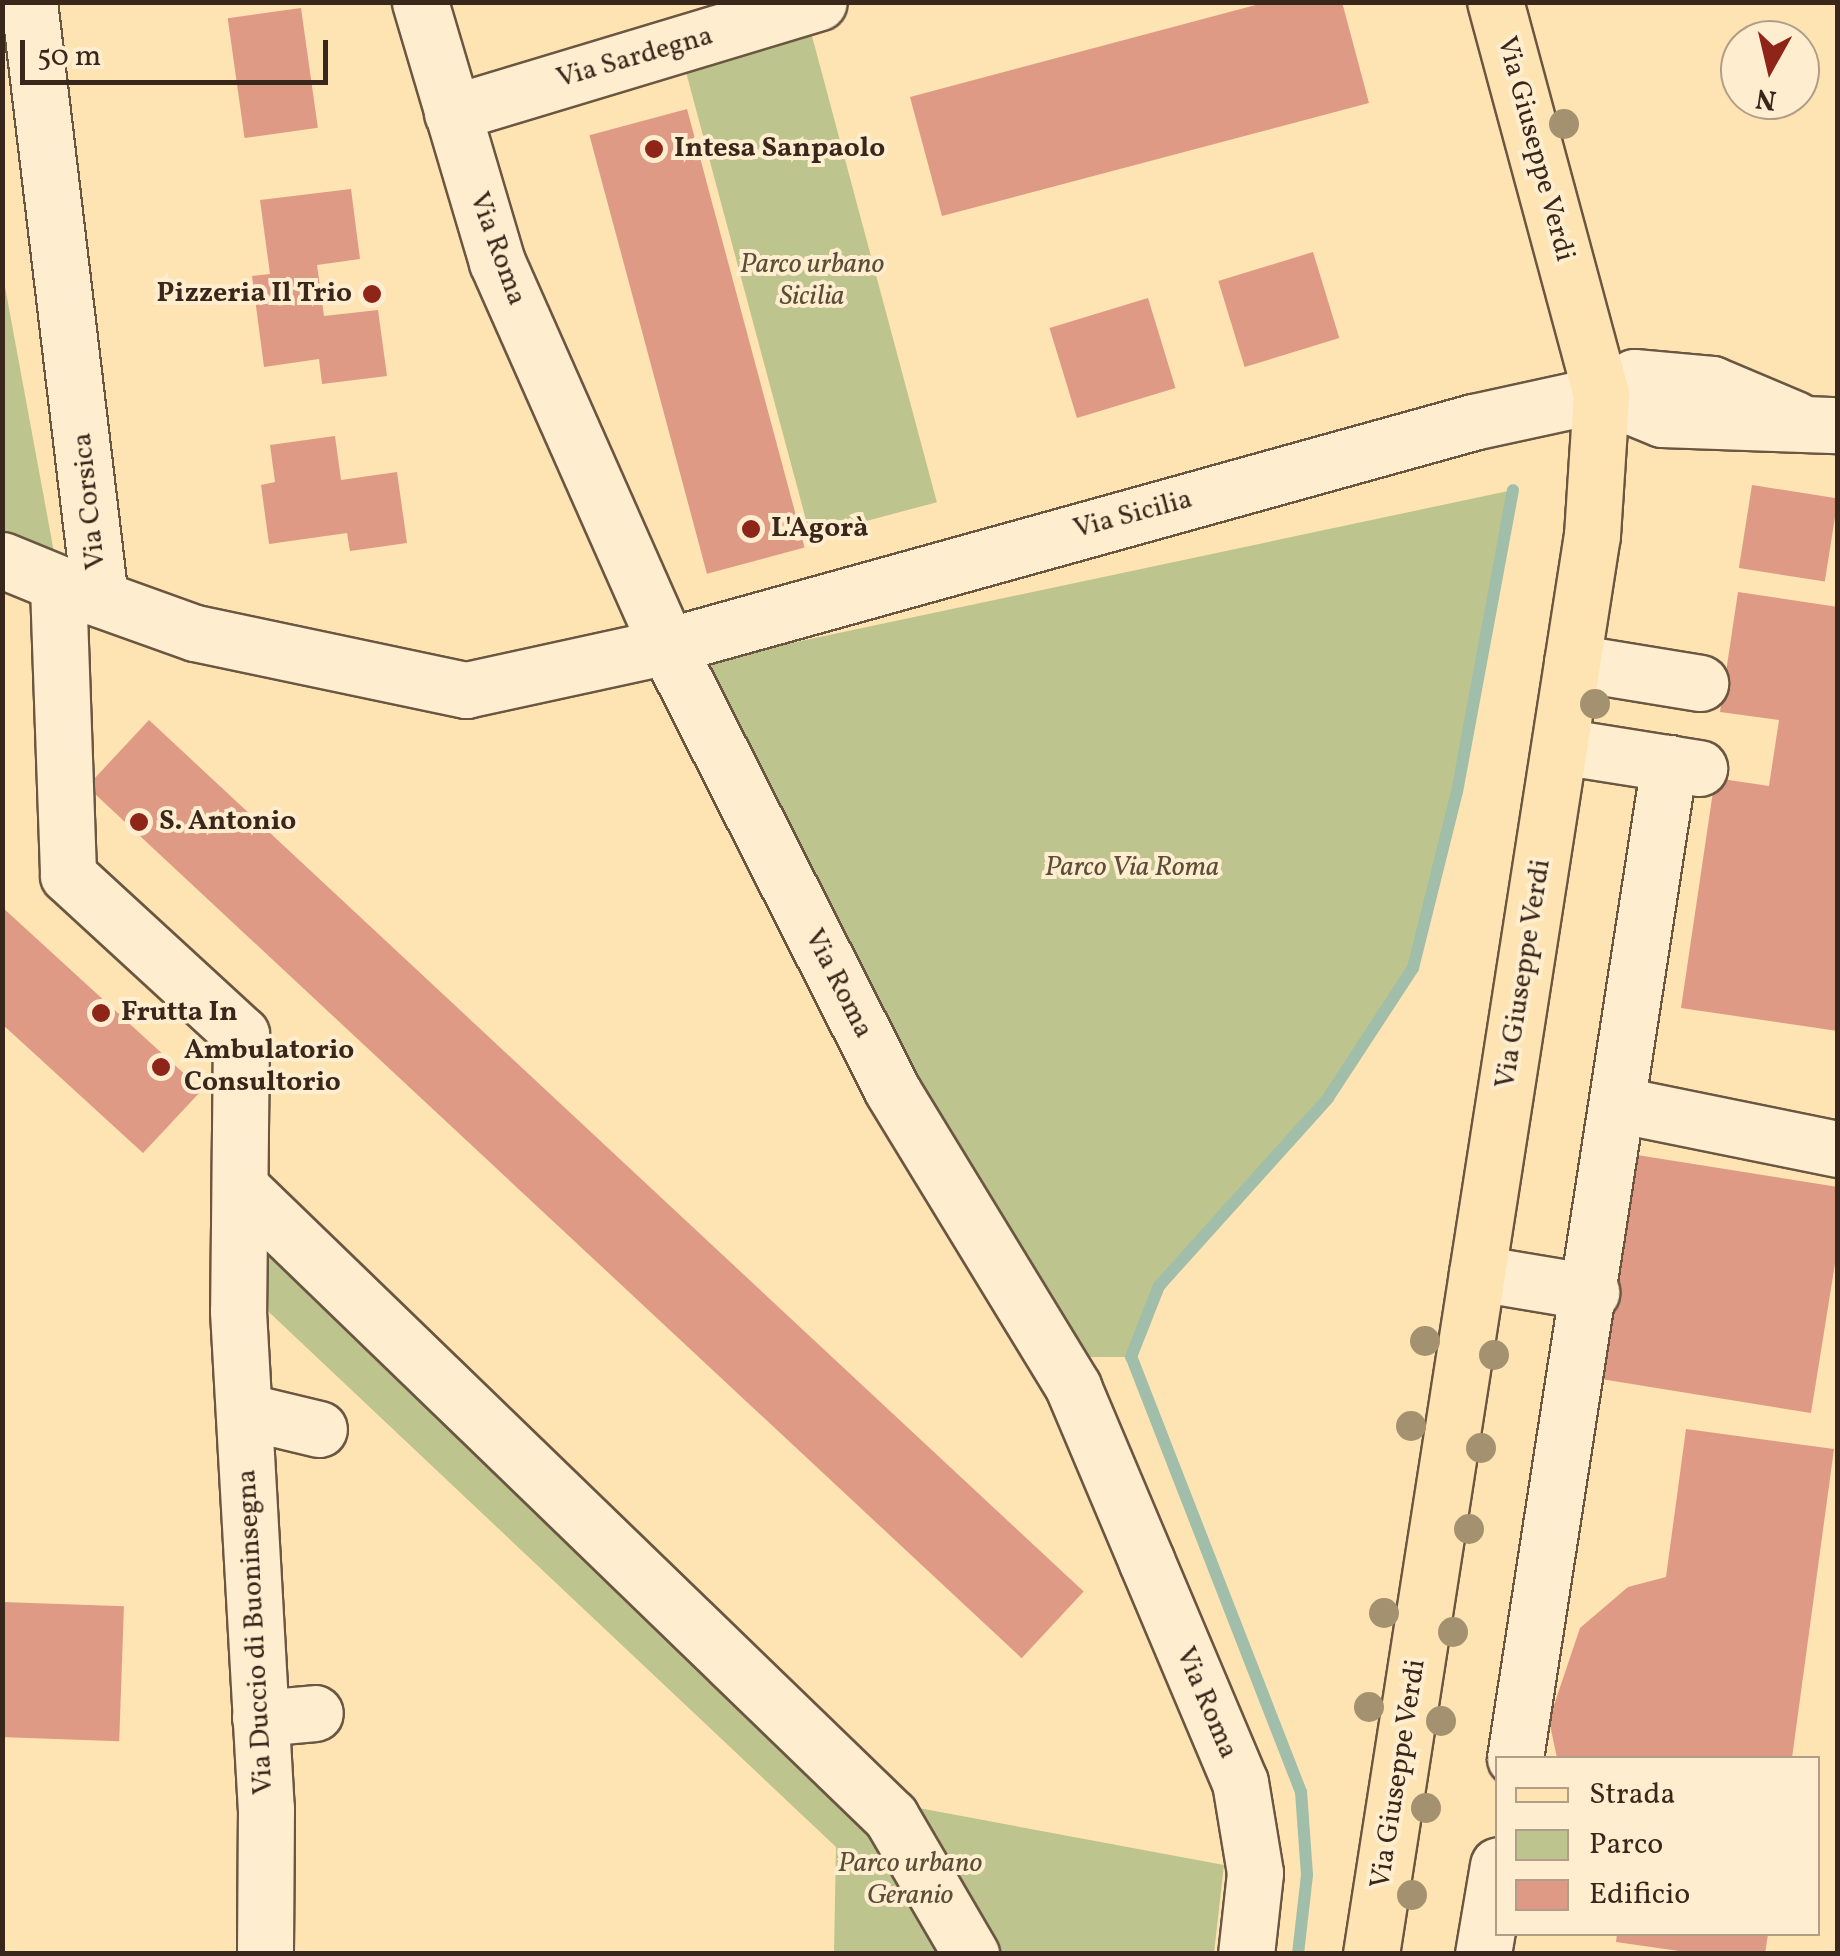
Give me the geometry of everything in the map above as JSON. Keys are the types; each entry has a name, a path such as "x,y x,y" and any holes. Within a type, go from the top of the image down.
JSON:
{"main road":[{"name":"Via Giuseppe Verdi","path":"1371,1954 1560,746 1602,394 1495,2"}],"street":[{"name":"Via Corsica","path":"30,2 79,593 195,633 466,690 667,646"},
{"name":"Via Roma","path":"420,2 498,262 667,646 892,1090 1073,1388 1240,1782 1255,1873 1246,1954"},
{"name":"Via Sardegna","path":"452,113 818,2"},
{"name":"Via Sicilia","path":"667,646 1454,427 1602,394 1634,377 1676,376 1816,422"},
{"path":"2,560 79,593"},
{"name":"Via Duccio di Buoninsegna","path":"79,593 68,875 241,1034 240,1187 229,1320 244,1410 260,1718 265,1954"},
{"path":"1572,662 1700,683"},
{"path":"1515,1756 1621,1105 1684,765 1560,746"},
{"path":"1621,1105 1838,1149"},
{"path":"240,1187 891,1817 971,1954"},
{"path":"1477,1273 1591,1292"},
{"path":"244,1410 320,1429"},
{"path":"260,1718 316,1713"},
{"path":"1483,1954 1495,1883"}],"green space":[{"name":"Parco urbano Sicilia","path":"809,25 937,502 810,536 682,59"},
{"path":"3,276 58,574 3,548"},
{"name":"Parco Via Roma","path":"1513,490 1457,792 1413,968 1328,1098 1159,1286 1131,1357 1077,1357 919,1090 707,661"},
{"name":"Parco urbano Geranio","path":"240,1187 892,1803 1224,1865 1214,1953 834,1953 836,1847 238,1283"}],"building":[{"path":"1267,2 1342,2 1369,103 942,216 910,97"},
{"path":"301,8 318,128 245,138 228,18"},
{"path":"687,109 805,548 707,574 589,135"},
{"path":"351,189 360,259 317,265 324,316 378,310 387,376 322,384 319,359 264,367 252,276 270,274 260,200"},
{"path":"1313,252 1339,338 1245,367 1218,281"},
{"path":"1148,298 1175,388 1077,418 1050,328"},
{"path":"335,436 341,480 397,472 407,543 350,551 347,533 269,544 261,485 275,482 270,445"},
{"path":"1752,485 1838,499 1825,582 1739,568"},
{"path":"1738,592 1838,607 1838,1031 1681,1008 1715,778 1769,786 1779,720 1720,712"},
{"path":"149,720 1084,1592 1022,1658 87,787"},
{"path":"2,907 202,1090 143,1153 2,1024"},
{"path":"1637,1155 1838,1187 1838,1245 1811,1413 1601,1379"},
{"path":"1686,1429 1834,1449 1792,1756 1557,1756 1549,1720 1580,1628 1628,1587 1666,1577"},
{"path":"2,1602 124,1606 119,1741 2,1737"},
{"path":"1617,1936 1768,1936 1765,1954 1700,1954 1616,1942"}],"waterway":[{"path":"1298,1954 1307,1875 1301,1792 1131,1357 1159,1286 1328,1098 1413,968 1457,792 1513,490"}],"place":[{"name":"Intesa Sanpaolo","path":"654,149"},
{"name":"Pizzeria Il Trio","path":"372,294"},
{"name":"L'Agorà","path":"751,529"},
{"name":"S. Antonio","path":"139,822"},
{"name":"Frutta In","path":"101,1013"},
{"name":"Ambulatorio Consultorio","path":"161,1067"}]}
